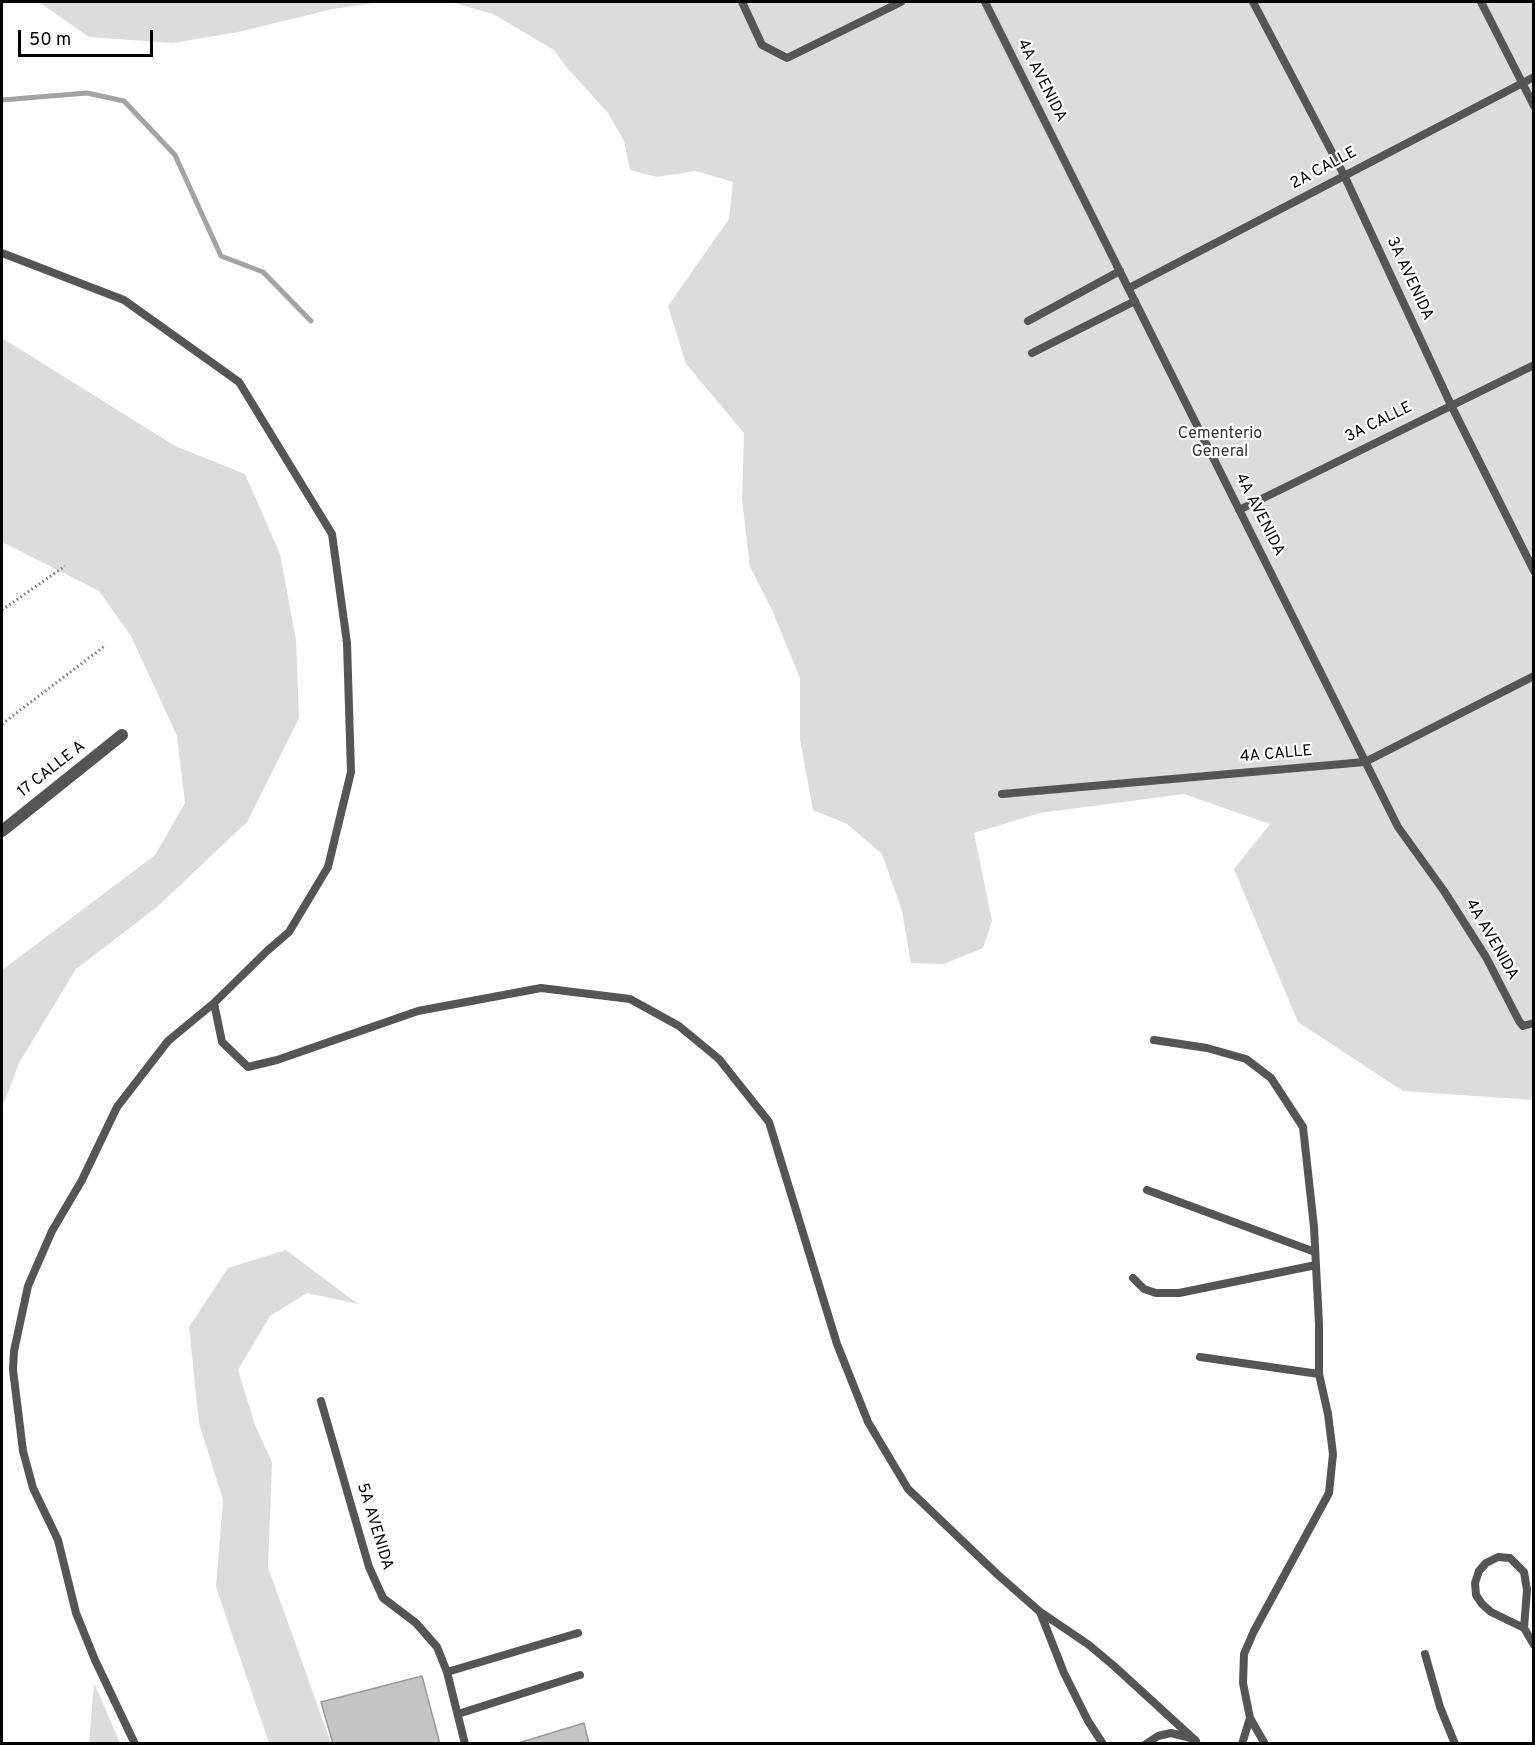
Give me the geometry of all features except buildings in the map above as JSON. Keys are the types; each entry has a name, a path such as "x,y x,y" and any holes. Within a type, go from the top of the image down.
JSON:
{"street":[{"name":"17 CALLE A","path":"2,831 122,735"}],"lane":[{"path":"742,2 762,45 787,58 901,2"},
{"name":"4A AVENIDA","path":"985,2 1398,827 1480,947 1519,1021 1523,1026 1531,1025"},
{"name":"3A AVENIDA","path":"1253,2 1344,174 1451,405 1533,571"},
{"path":"1481,2 1533,106"},
{"name":"2A CALLE","path":"1129,288 1344,174 1533,78"},
{"path":"2,253 124,300 239,382 332,534 347,643 351,772 328,867 289,932 214,1003 168,1041 117,1107 82,1180 52,1231 28,1286 14,1351 13,1370 23,1451 33,1488 58,1540 76,1613 95,1660 135,1743"},
{"path":"1028,321 1120,271"},
{"path":"1032,353 1135,301"},
{"name":"3A CALLE","path":"1239,510 1533,365"},
{"name":"4A CALLE","path":"1002,794 1365,762 1533,676"},
{"path":"214,1003 222,1042 248,1067 418,1011 541,988 630,999 679,1026 719,1059 769,1122 837,1344 868,1422 909,1489 1039,1611 1105,1659 1197,1742"},
{"path":"1154,1040 1207,1048 1246,1059 1271,1078 1303,1126 1316,1265 1319,1374 1328,1414 1333,1454 1329,1493 1254,1631 1244,1654 1242,1683 1250,1718 1265,1743"},
{"path":"1147,1190 1315,1252"},
{"path":"1133,1278 1144,1289 1156,1293 1179,1293 1316,1265"},
{"path":"1200,1357 1319,1374"},
{"name":"5A AVENIDA","path":"321,1401 369,1567 383,1598 416,1623 437,1647 447,1672 465,1743"},
{"path":"1524,1628 1491,1612 1476,1595 1475,1583 1479,1571 1486,1563 1498,1557 1510,1558 1524,1572 1527,1590 1524,1628 1533,1645"},
{"path":"1039,1611 1064,1673 1088,1721 1103,1743"},
{"path":"447,1672 578,1633"},
{"path":"1425,1654 1440,1707 1455,1743"},
{"path":"458,1714 580,1675"},
{"path":"1242,1743 1250,1718"},
{"path":"1146,1743 1158,1736 1171,1733 1184,1735 1197,1742"}],"path":[{"path":"2,610 64,566"},
{"path":"2,724 106,645"}],"green space":[{"path":"39,2 381,2 333,9 238,32 173,43 89,37"},
{"name":"Cementerio General","path":"451,2 1533,2 1533,1100 1403,1091 1298,1022 1234,869 1270,824 1184,794 1040,813 974,833 992,921 983,948 944,964 911,963 902,911 882,854 847,824 813,810 800,739 800,678 772,610 750,567 742,500 744,433 686,364 668,306 729,219 733,182 696,171 657,177 630,170 624,141 608,113 554,50 493,14"},
{"path":"2,338 175,446 245,474 280,554 296,640 299,718 247,822 157,907 76,969 19,1063 2,1108 2,970 155,855 185,803 177,736 131,636 99,591 2,542"},
{"path":"286,1250 358,1304 307,1293 270,1316 238,1370 255,1425 272,1462 268,1567 331,1743 269,1743 216,1587 223,1500 199,1423 189,1327 228,1268"},
{"path":"94,1683 120,1743 89,1743"}],"waterway":[{"path":"2,100 87,93 124,101 175,155 221,256 263,272 311,321"}]}
